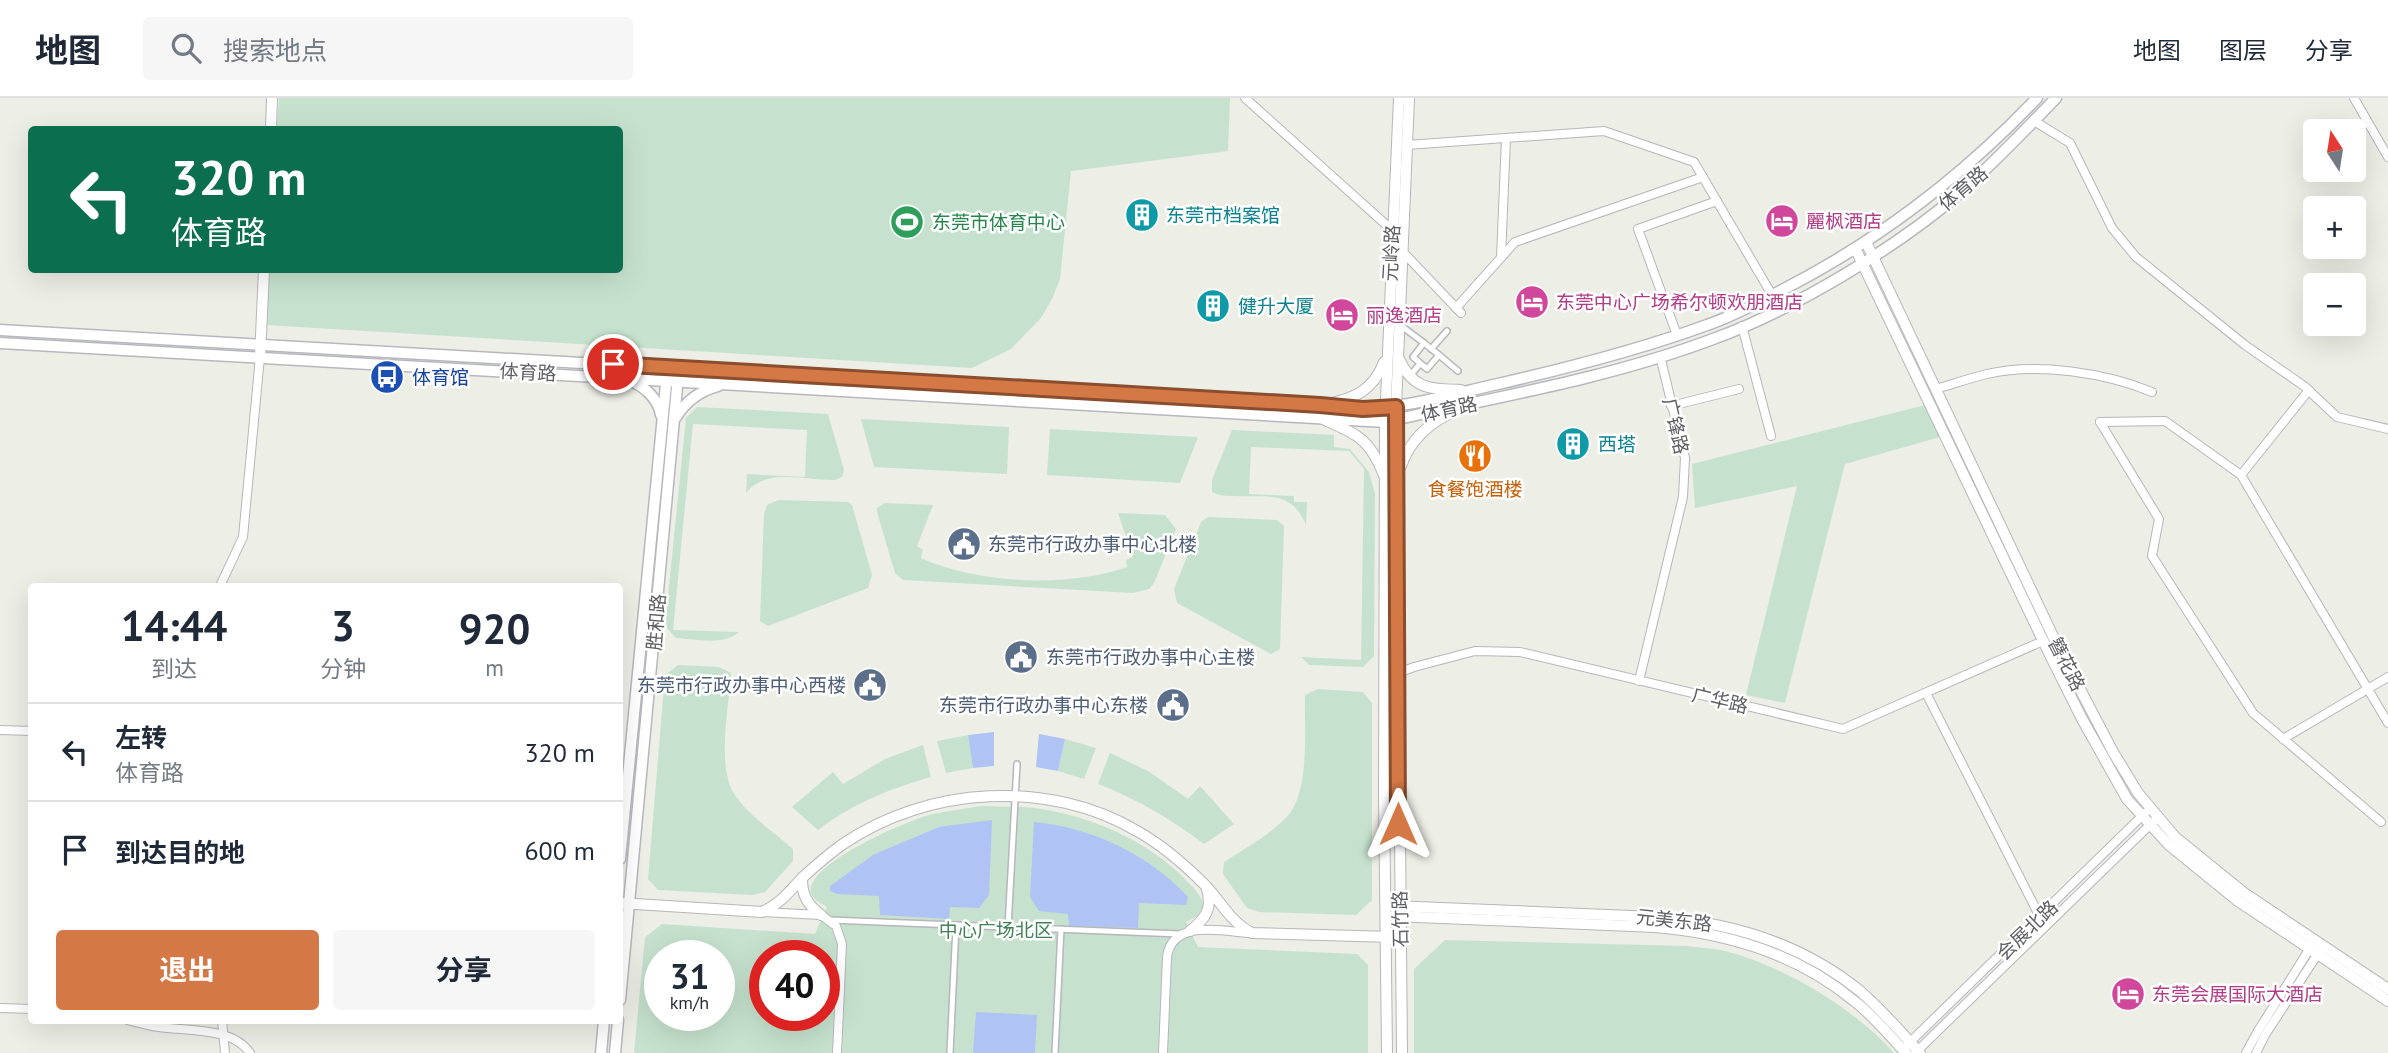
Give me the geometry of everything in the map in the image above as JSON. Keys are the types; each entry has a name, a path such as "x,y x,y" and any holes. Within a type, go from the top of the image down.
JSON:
{"main road":[{"name":"体育路","path":"3,328 1333,407 1391,407 1568,368 1709,325 1772,295 1856,250 1950,182 2037,98"},
{"name":"体育路","path":"4,343 1385,422 1572,382 1714,339 1742,326 1868,259 1959,194 1990,167 2056,98"},
{"name":"胜和路","path":"623,927 675,420 673,368"},
{"path":"619,378 635,382 648,391 662,411 661,419"},
{"name":"胜和路","path":"623,777 661,419 672,381"},
{"path":"675,420 688,401 697,394 707,388 730,384"},
{"path":"601,1053 604,1024"},
{"path":"614,1053 618,1024"}],"street":[{"path":"271,126 272,98"},
{"path":"1245,98 1392,229"},
{"name":"元岭路","path":"1391,407 1392,229 1399,98"},
{"name":"元岭路","path":"1392,355 1402,251 1409,98"},
{"path":"2354,98 2388,157"},
{"path":"2034,121 2070,143 2112,228 2136,257 2245,345 2309,390 2337,417 2388,429"},
{"path":"1407,145 1604,131 1694,162 1772,295"},
{"path":"1501,258 1506,138"},
{"path":"1402,251 1459,310 1515,242 1703,177"},
{"path":"1677,335 1638,229 1717,201"},
{"name":"簪花路","path":"1866,242 1868,259 2043,641 2127,799 2149,825 2188,861 2238,901 2388,989"},
{"path":"1856,250 1868,259"},
{"name":"簪花路","path":"1868,259 1936,389 2070,671 2113,752 2149,808 2175,836 2244,893 2388,1001"},
{"path":"221,583 243,537 260,357 264,273"},
{"path":"1742,326 1771,436"},
{"path":"1404,328 1458,371"},
{"path":"1431,349 1447,331"},
{"path":"1424,344 1413,357 1427,369 1439,355"},
{"path":"1320,405 1344,401 1362,393 1373,383 1392,355 1410,378 1421,386 1439,390 1469,390"},
{"name":"广锋路","path":"1639,681 1683,497 1685,458 1660,356"},
{"path":"1413,372 1420,363"},
{"path":"1936,389 1990,373 2030,369 2127,382 2152,392"},
{"path":"1671,406 1739,390"},
{"path":"2241,475 2309,390"},
{"path":"1397,477 1405,453 1427,427 1471,404"},
{"name":"石竹路","path":"1391,407 1397,419 1402,1053"},
{"name":"石竹路","path":"1387,1053 1385,422 1391,407"},
{"path":"1319,418 1362,438 1373,449 1386,479"},
{"path":"2381,822 2253,713 2152,556 2160,519 2100,422 2165,421 2241,475 2388,723"},
{"name":"广华路","path":"1385,678 1460,655 1492,650 1520,652 1843,729 2043,641"},
{"path":"2283,739 2388,677"},
{"path":"1926,693 2040,917"},
{"path":"0,730 28,731"},
{"path":"1008,927 1017,764"},
{"path":"762,912 779,903 802,879 844,844 883,822 947,801 1015,796 1056,801 1112,818 1138,831 1168,851 1206,886 1237,923 1252,933"},
{"name":"会展北路","path":"1906,1048 2149,808"},
{"name":"会展北路","path":"1918,1052 2157,817"},
{"path":"802,879 806,901 840,934 842,944 837,1053"},
{"path":"1163,1053 1167,957 1171,942 1201,922 1209,909 1206,886"},
{"path":"624,903 956,925 1400,938"},
{"name":"元美东路","path":"1386,911 1655,917 1686,919 1735,928 1787,946 1834,973 1868,999 1906,1048 1918,1052"},
{"path":"950,1053 956,925"},
{"path":"1055,1053 1061,929"},
{"path":"2246,1053 2258,1031 2316,947"},
{"path":"2256,1053 2316,947"},
{"path":"0,1008 28,1009"},
{"path":"142,1024 223,1035 244,1043 250,1053"},
{"path":"222,1024 225,1053"}],"green space":[{"name":"东莞市体育中心","path":"279,98 1230,98 1228,151 1071,171 1060,279 1052,299 1041,318 1011,349 972,368 266,325 269,273 623,273 623,126 277,126"},
{"path":"1925,405 1940,437 1845,464 1785,703 1746,695 1797,486 1695,508 1692,464"},
{"path":"697,407 828,414 844,470 842,477 835,480 787,477 764,480 746,493 747,474 805,477 807,430 693,424 673,630 739,632 717,640 676,638 665,626 686,418"},
{"path":"861,419 1009,427 1007,474 874,467"},
{"path":"1050,429 1198,437 1180,483 1047,475"},
{"path":"1232,430 1334,435 1334,447 1350,449 1369,472 1375,494 1374,656 1363,667 1309,665 1301,657 1361,660 1364,469 1349,451 1251,447 1249,494 1294,496 1294,502 1307,502 1306,525 1293,506 1277,498 1223,496 1212,492 1212,480"},
{"path":"778,500 848,502 852,505 872,575 868,588 768,626 760,621 764,514 767,505"},
{"path":"885,503 933,505 917,546 923,550 921,558 944,567 996,578 1078,578 1127,567 1126,560 1133,557 1118,513 1165,515 1176,529 1154,583 1149,589 1133,593 903,580 895,573 877,512 877,508"},
{"path":"1208,517 1277,520 1284,526 1280,649 1271,654 1177,603 1174,589 1201,522"},
{"path":"678,665 719,667 731,673 725,751 728,780 745,808 793,849 793,861 765,892 752,895 658,890 648,879 665,675"},
{"path":"1318,689 1363,692 1372,703 1372,900 1356,915 1259,912 1247,908 1223,874 1224,862 1268,833 1290,813 1301,787 1303,772 1305,695"},
{"path":"968,735 973,768 946,773 937,741"},
{"path":"1065,739 1096,748 1084,779 1058,771"},
{"path":"923,745 931,777 872,798 844,812 818,830 792,807 833,772 843,784 885,759"},
{"path":"1110,753 1148,771 1188,799 1200,786 1234,824 1204,844 1153,810 1098,784"},
{"name":"中心广场北区","path":"982,806 1027,807 1080,818 1137,842 1170,865 1195,889 1204,910 1186,922 1198,947 1357,954 1368,965 1368,1053 634,1053 644,948 644,1031 735,1031 735,940 645,940 645,937 662,924 815,934 827,907 811,893 813,882 823,870 880,835 929,815"},
{"path":"1445,940 1688,946 1725,951 1771,967 1817,991 1859,1020 1894,1053 1414,1053 1414,969"}],"water":[{"path":"994,732 994,766 973,768 968,735"},
{"path":"1039,734 1065,739 1058,771 1036,767"},
{"path":"992,820 989,895 979,908 950,907 949,919 880,915 879,896 837,894 830,891 830,886 873,855 939,827"},
{"path":"1034,822 1077,830 1138,856 1156,868 1188,897 1186,905 1139,903 1138,928 1069,926 1068,914 1039,911 1030,897"},
{"path":"976,1012 1037,1015 1035,1053 973,1053"}],"place":[{"name":"东莞市档案馆","path":"1142,215"},
{"name":"麗枫酒店","path":"1782,221"},
{"name":"东莞市体育中心","path":"907,222"},
{"name":"东莞中心广场希尔顿欢朋酒店","path":"1532,302"},
{"name":"健升大厦","path":"1213,306"},
{"name":"丽逸酒店","path":"1342,315"},
{"name":"体育馆","path":"387,377"},
{"name":"西塔","path":"1573,444"},
{"name":"食餐饱酒楼","path":"1475,456"},
{"name":"东莞市行政办事中心北楼","path":"964,544"},
{"name":"东莞市行政办事中心主楼","path":"1021,657"},
{"name":"东莞市行政办事中心西楼","path":"870,685"},
{"name":"东莞市行政办事中心东楼","path":"1173,705"},
{"name":"东莞会展国际大酒店","path":"2128,994"}],"route":[{"path":"613,364 1363,409 1396,407 1398,824"}]}
